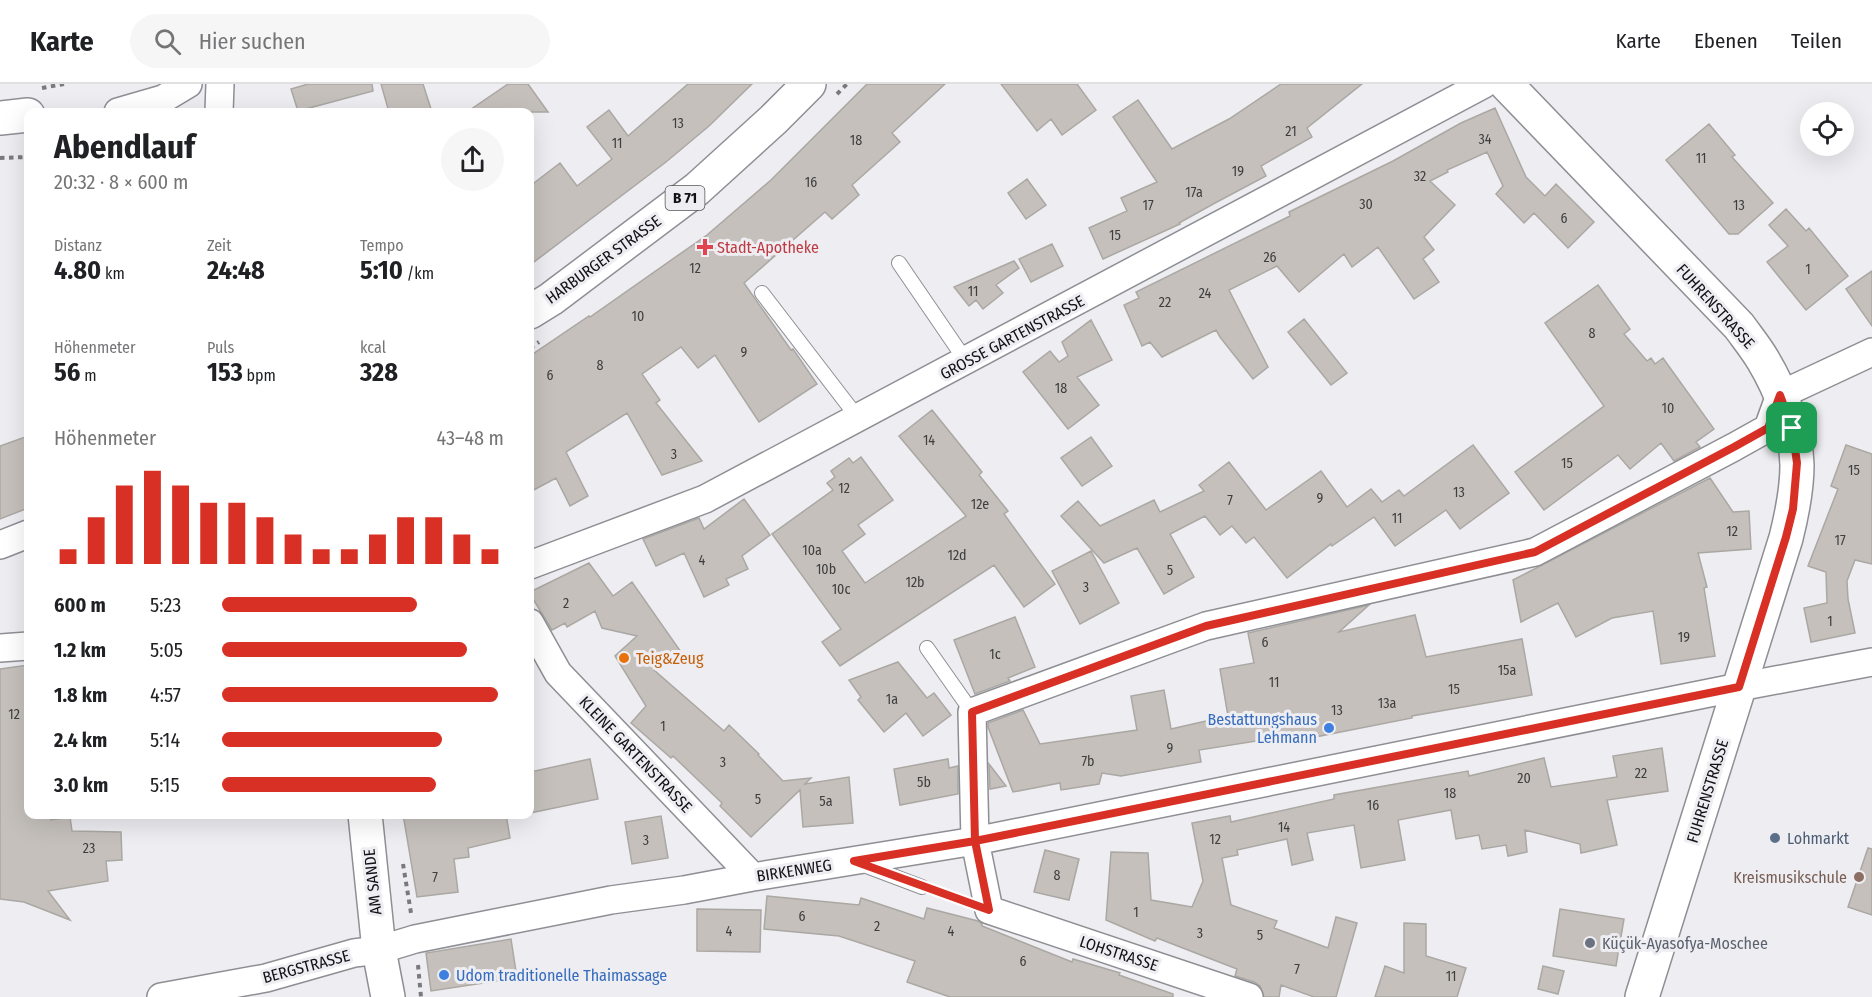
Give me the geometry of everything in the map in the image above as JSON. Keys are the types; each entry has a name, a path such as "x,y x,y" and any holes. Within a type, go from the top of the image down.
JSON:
{"street":[{"path":"132,108 163,99 188,84"},
{"path":"219,108 220,84"},
{"name":"HARBURGER STRASSE","path":"534,310 697,189 809,84"},
{"name":"GROSSE GARTENSTRASSE","path":"534,564 705,500 1484,84"},
{"name":"FUHRENSTRASSE","path":"1506,84 1739,326 1763,360 1780,395 1792,428 1797,463 1794,501 1786,537 1642,997"},
{"path":"0,118 24,115"},
{"path":"0,134 24,133"},
{"path":"989,910 975,841 972,712 1206,626 1535,552 1768,428 1780,395 1872,352"},
{"path":"0,545 24,536"},
{"name":"KLEINE GARTENSTRASSE","path":"534,630 558,673 753,877"},
{"path":"0,648 24,646"},
{"name":"BIRKENWEG","path":"380,950 415,939 611,900 684,890 975,841 1872,662"},
{"name":"AM SANDE","path":"366,819 380,950 388,997"},
{"name":"LOHSTRASSE","path":"989,910 1249,997"},
{"name":"BERGSTRASSE","path":"161,997 266,978 354,953 380,950"}],"lane":[{"path":"899,263 966,361"},
{"path":"762,293 858,418"},
{"path":"927,648 972,712"},
{"path":"854,861 922,887"}],"path":[{"path":"0,158 24,157"},
{"path":"401,856 415,939 421,997"},
{"path":"922,887 989,910"}],"building":[{"path":"308,84 372,84 373,91 309,108 297,108 291,89"},
{"path":"381,84 423,84 431,108 388,108"},
{"path":"508,84 528,84 548,112 534,112 534,108 473,108"},
{"path":"688,84 752,84 709,126 666,162 534,262 534,183 560,163 577,186 612,159 587,127 609,110 628,136"},
{"path":"867,84 945,84 892,133 900,142 852,185 859,195 832,219 825,212 744,283 817,384 759,422 715,355 698,368 681,347 642,374 660,400 656,403 702,461 662,475 627,413 566,452 588,496 570,506 556,478 534,490 534,353 707,235 771,180"},
{"path":"1001,84 1077,84 1096,110 1062,135 1051,119 1037,131"},
{"path":"1281,84 1362,84 1307,128 1312,137 1261,166 1266,176 1180,224 1103,259 1089,228 1127,211 1121,198 1157,182 1113,117 1138,100 1172,149 1229,119"},
{"path":"1495,108 1526,177 1545,196 1556,184 1594,222 1568,248 1534,213 1524,223 1496,194 1503,186 1487,152 1447,170 1448,172 1430,181 1455,205 1424,237 1434,250 1423,259 1439,282 1414,299 1378,247 1352,267 1344,254 1299,292 1277,266 1229,290 1268,367 1253,379 1216,330 1162,357 1150,342 1142,346 1124,305 1139,298 1136,292 1290,216 1289,212 1393,161 1461,123"},
{"path":"1709,124 1735,155 1732,157 1773,203 1738,234 1729,234 1666,160"},
{"path":"1027,179 1046,205 1026,219 1008,193"},
{"path":"1786,209 1806,231 1809,228 1848,276 1806,310 1767,262 1788,246 1769,225"},
{"path":"1052,244 1063,266 1031,282 1019,259"},
{"path":"1014,261 1019,268 996,285 1003,293 983,309 976,300 969,306 954,287"},
{"path":"1872,271 1872,326 1846,289"},
{"path":"1598,285 1630,329 1624,334 1647,361 1651,358 1655,364 1663,358 1714,429 1696,442 1700,447 1674,461 1661,443 1630,469 1618,455 1544,510 1515,472 1604,406 1545,323"},
{"path":"1304,319 1347,373 1331,385 1288,332"},
{"path":"1091,320 1112,360 1077,377 1099,405 1068,429 1023,372 1050,351 1059,362 1068,356 1062,342"},
{"path":"932,410 982,472 979,475 1008,511 1004,514 1055,584 1024,607 994,565 840,666 822,642 841,629 772,534 833,490 827,483 835,477 831,471 849,458 853,463 861,457 893,500 858,525 865,534 842,551 865,583 966,516 899,436"},
{"path":"24,437 24,510 0,519 0,446"},
{"path":"1091,437 1112,466 1082,486 1061,458"},
{"path":"1473,445 1509,493 1460,529 1446,510 1395,546 1374,517 1332,546 1331,544 1287,578 1254,537 1246,543 1232,526 1220,535 1205,516 1170,534 1194,577 1164,594 1137,548 1104,563 1061,516 1078,501 1100,526 1154,500 1160,512 1204,491 1199,485 1229,462 1266,510 1321,471 1347,507 1371,489 1382,502 1399,490 1404,496"},
{"path":"1846,445 1872,454 1872,564 1855,560 1847,581 1855,633 1811,642 1804,608 1827,603 1826,572 1808,566 1838,489 1831,486"},
{"path":"1710,478 1733,512 1749,511 1751,549 1698,553 1707,587 1704,588 1715,656 1661,664 1653,611 1612,618 1576,637 1558,603 1521,622 1513,580"},
{"path":"744,499 770,535 742,556 748,569 726,579 729,585 704,597 684,553 656,566 643,539 699,518 704,529"},
{"path":"1091,551 1119,603 1080,624 1052,571"},
{"path":"589,563 613,596 632,582 681,652 654,670 724,731 729,725 783,781 811,778 805,784 849,777 853,823 803,827 800,790 751,837 720,806 722,803 673,756 671,758 631,723 646,706 615,656 637,636 602,628 595,611 567,627 565,623 552,630 534,601 534,590"},
{"path":"1369,605 1339,632 1415,615 1426,657 1522,639 1532,695 1412,716 1412,718 1315,737 1314,732 1199,750 1201,762 1121,776 1102,773 1099,784 1061,790 1060,783 1013,792 988,723 1023,710 1040,744 1137,730 1131,696 1164,690 1171,729 1228,716 1220,669 1254,663 1248,633"},
{"path":"1015,617 1035,667 1008,678 1010,681 975,694 954,640"},
{"path":"898,662 927,698 934,693 951,715 923,736 906,713 884,732 858,700 861,697 849,680"},
{"path":"24,666 24,819 70,819 72,831 121,832 122,860 106,861 108,881 48,891 70,920 24,902 0,899 0,669"},
{"path":"1662,748 1668,791 1607,800 1617,845 1581,853 1580,844 1525,830 1527,852 1508,856 1506,845 1482,849 1479,835 1456,839 1451,810 1398,820 1405,860 1361,868 1354,825 1307,833 1313,860 1292,865 1287,839 1237,850 1238,855 1222,858 1231,905 1277,921 1274,928 1328,948 1336,917 1357,923 1336,997 1314,997 1281,985 1279,997 1264,997 1260,986 1235,976 1237,969 1157,938 1155,941 1106,920 1111,852 1148,853 1151,900 1192,907 1203,881 1192,823 1230,816 1231,822 1334,799 1334,795 1468,771 1469,776 1544,758 1551,787 1617,777 1613,756"},
{"path":"590,759 598,799 534,812 534,771"},
{"path":"948,759 949,768 958,766 958,794 900,805 894,769"},
{"path":"989,764 1006,786 990,789"},
{"path":"661,816 668,858 632,864 625,822"},
{"path":"404,819 507,819 510,838 468,848 469,857 454,859 458,892 417,897"},
{"path":"1868,848 1872,849 1872,915 1848,907"},
{"path":"1045,850 1079,859 1069,900 1034,892"},
{"path":"767,896 859,905 861,898 924,919 927,908 978,921 982,926 1072,962 1073,959 1120,973 1119,975 1173,994 1173,997 950,997 907,982 915,961 839,936 764,929"},
{"path":"697,909 761,910 760,952 697,951"},
{"path":"1560,909 1624,919 1616,966 1553,956"},
{"path":"1404,923 1426,924 1426,956 1466,968 1457,997 1375,997 1385,966 1404,973"},
{"path":"511,939 517,978 431,991 426,953"},
{"path":"1543,966 1564,971 1558,994 1538,989"}],"place":[{"name":"Stadt-Apotheke","path":"705,247"},
{"name":"Teig&Zeug","path":"624,658"},
{"name":"Bestattungshaus Lehmann","path":"1329,728"},
{"name":"Lohmarkt","path":"1775,838"},
{"name":"Kreismusikschule","path":"1859,877"},
{"name":"Küçük-Ayasofya-Moschee","path":"1590,943"},
{"name":"Udom traditionelle Thaimassage","path":"444,975"}],"route":[{"path":"1792,428 1780,395 1768,428 1535,552 1206,626 972,712 975,841 989,910 854,861 975,841 1739,687 1793,509 1797,463 1792,428"}]}
